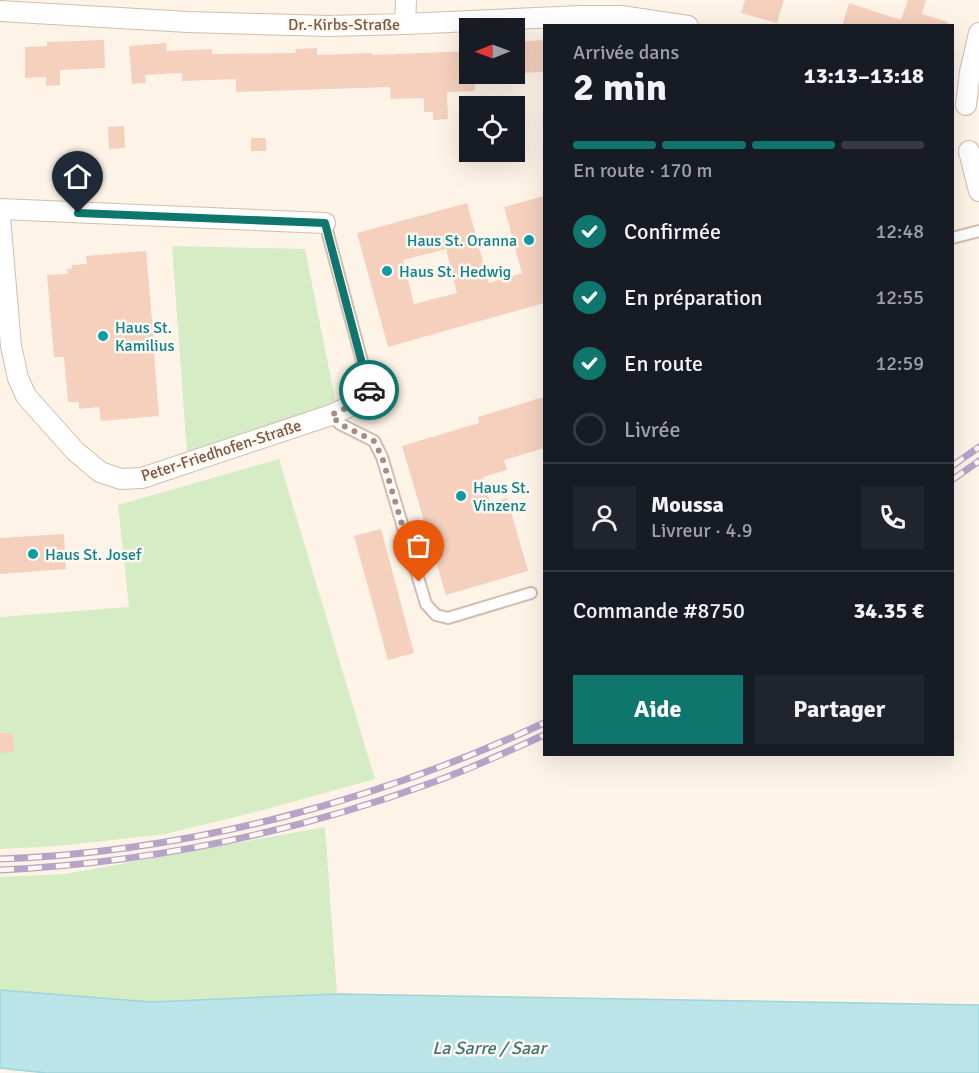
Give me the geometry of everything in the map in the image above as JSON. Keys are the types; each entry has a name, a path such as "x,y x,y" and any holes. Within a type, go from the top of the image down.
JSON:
{"street":[{"path":"405,0 405,24"},
{"name":"Dr.-Kirbs-Straße","path":"0,11 329,26 580,16 621,16 675,24"},
{"path":"966,108 970,72 979,33"},
{"path":"967,149 979,191"},
{"path":"0,209 325,223"},
{"name":"Peter-Friedhofen-Straße","path":"0,217 11,346 18,378 26,396 75,451 100,472 121,479 142,478 331,415 361,401 369,390"}],"lane":[{"path":"325,223 369,390"},
{"path":"954,237 979,231"},
{"path":"331,415 340,424 374,441 382,457 426,604 436,615 448,618 531,593"}],"green space":[{"path":"172,246 305,249 336,404 187,453"},
{"path":"279,459 375,779 165,834 58,846 0,849 0,617 129,607 118,505"},
{"path":"325,827 337,994 151,1002 0,990 0,877 65,874"}],"water":[{"name":"La Sarre / Saar","path":"0,990 151,1002 337,994 979,1005 979,1073 46,1073 0,1068"}],"building":[{"path":"745,0 784,0 777,23 741,13"},
{"path":"908,0 926,0 922,14 948,22 948,24 843,24 849,3 901,20"},
{"path":"104,40 105,68 60,70 60,85 46,86 46,77 25,78 25,47 47,46 47,42"},
{"path":"543,40 543,72 525,73 525,41"},
{"path":"166,43 167,51 212,49 212,54 296,53 295,49 317,48 317,55 459,51 459,84 475,84 475,91 447,92 448,119 433,120 433,112 424,112 424,98 391,99 390,87 236,92 236,79 182,81 182,73 145,75 146,83 132,84 129,46"},
{"path":"124,126 125,148 109,149 108,127"},
{"path":"251,138 266,138 266,151 251,151"},
{"name":"Haus St. Hedwig","path":"543,196 543,303 388,347 357,233 467,203 489,283 522,273 504,207","holes":["446,249 457,293 414,304 403,260"]},
{"name":"Haus St. Kamilius","path":"146,251 159,416 101,421 99,407 79,409 79,402 68,402 64,357 54,357 47,275 68,274 67,269 72,269 72,265 87,264 86,256"},
{"name":"Haus St. Vinzenz","path":"543,397 543,448 504,460 507,470 483,477 490,503 507,498 528,571 446,595 402,446 479,423 478,417"},
{"path":"381,529 414,653 388,660 354,536"},
{"name":"Haus St. Josef","path":"64,534 66,569 0,574 0,538"},
{"path":"0,733 13,733 14,752 0,753"}],"railway":[{"path":"954,465 979,447"},
{"path":"954,479 979,461"},
{"path":"0,859 140,846 210,834 279,818 414,777 543,723"},
{"path":"0,870 165,853 273,831 379,801 431,783 543,735"}],"way so far":[{"path":"369,390 361,401 331,415 340,424 374,441 382,457 419,582"}],"place":[{"name":"Haus St. Oranna","path":"529,240"},
{"name":"Haus St. Hedwig","path":"387,271"},
{"name":"Haus St. Kamilius","path":"103,336"},
{"name":"Haus St. Vinzenz","path":"461,496"},
{"name":"Haus St. Josef","path":"33,554"}],"route":[{"path":"78,213 325,223 369,390"}]}
